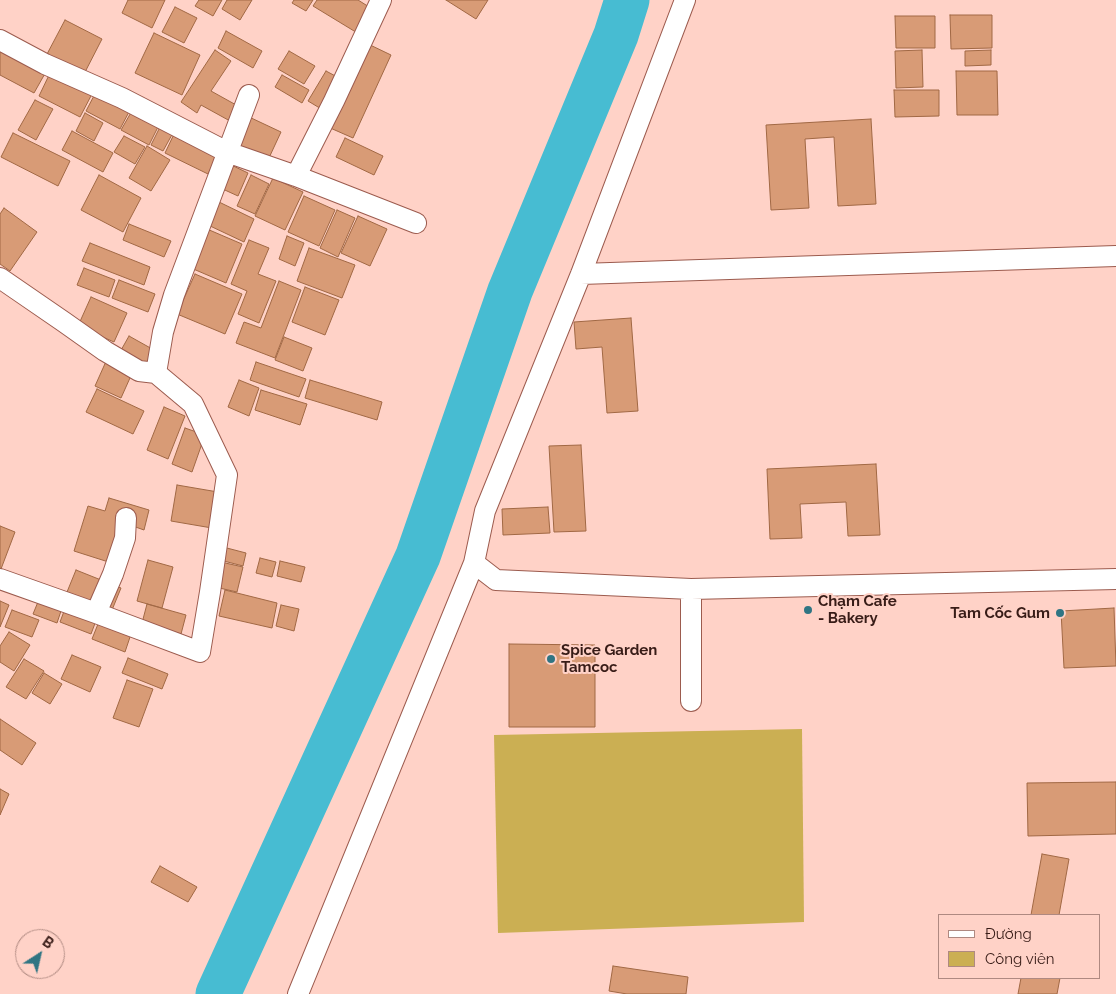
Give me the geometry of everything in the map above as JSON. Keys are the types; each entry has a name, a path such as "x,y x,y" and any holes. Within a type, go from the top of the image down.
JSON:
{"street":[{"path":"298,994 474,563 485,511 581,274 685,0"},
{"path":"296,176 334,101 375,2"},
{"path":"0,40 45,64 122,98 227,152 296,176 416,223"},
{"path":"156,373 163,332 174,296 249,95"},
{"path":"581,274 1116,256"},
{"path":"0,278 105,351 139,371 156,373 193,404 227,475 200,652 0,579"},
{"path":"96,613 113,574 125,538 126,518"},
{"path":"474,563 496,580 691,589 1116,579"},
{"path":"691,589 691,701"}],"green space":[{"path":"802,729 804,922 498,933 494,735"}],"building":[{"path":"128,0 165,0 152,28 122,13"},
{"path":"199,0 222,0 213,16 195,6"},
{"path":"227,0 252,0 240,20 222,9"},
{"path":"294,0 313,0 306,11 292,3"},
{"path":"317,0 358,0 374,10 359,34 313,6"},
{"path":"446,0 488,0 476,19"},
{"path":"175,7 197,18 184,43 162,32"},
{"path":"950,15 992,15 992,48 951,49"},
{"path":"895,16 935,16 935,48 896,48"},
{"path":"65,20 102,39 83,76 46,56"},
{"path":"226,31 262,51 253,68 218,48"},
{"path":"154,33 200,55 182,95 135,73"},
{"path":"366,43 391,55 353,138 328,127"},
{"path":"0,45 47,70 34,93 0,75"},
{"path":"215,50 231,61 211,91 238,106 230,121 201,105 197,113 181,102"},
{"path":"922,50 923,87 896,88 895,51"},
{"path":"991,50 991,65 965,66 965,51"},
{"path":"289,51 315,66 304,84 278,69"},
{"path":"51,71 93,92 80,117 39,96"},
{"path":"326,71 341,79 323,110 308,101"},
{"path":"956,71 997,71 998,115 957,115"},
{"path":"282,75 309,90 302,103 275,87"},
{"path":"894,90 939,90 939,116 895,117"},
{"path":"96,92 130,110 120,129 86,111"},
{"path":"35,100 53,109 36,140 18,130"},
{"path":"133,109 160,123 149,145 121,130"},
{"path":"85,113 103,123 94,141 76,131"},
{"path":"247,116 281,132 268,160 234,143"},
{"path":"871,119 876,204 838,206 834,137 805,139 809,208 771,210 766,125"},
{"path":"161,125 174,131 163,151 151,145"},
{"path":"72,131 113,153 103,172 62,150"},
{"path":"175,132 218,154 208,174 165,153"},
{"path":"13,133 70,161 58,186 1,157"},
{"path":"124,136 145,147 135,164 114,152"},
{"path":"345,138 383,156 374,175 336,157"},
{"path":"147,146 170,160 151,191 129,178"},
{"path":"227,163 248,173 238,196 216,186"},
{"path":"99,175 141,198 123,232 81,210"},
{"path":"251,175 269,184 255,214 237,206"},
{"path":"273,178 303,192 285,230 255,216"},
{"path":"304,196 335,210 319,246 288,232"},
{"path":"219,202 254,219 244,242 208,225"},
{"path":"4,208 37,232 10,271 0,264 0,214"},
{"path":"337,210 355,218 338,257 320,248"},
{"path":"358,216 387,229 370,266 341,253"},
{"path":"129,224 171,241 164,257 123,240"},
{"path":"207,229 242,244 226,283 191,268"},
{"path":"287,236 304,243 295,266 279,259"},
{"path":"249,240 269,248 258,274 276,281 259,323 238,314 247,291 231,284"},
{"path":"90,243 150,267 144,285 82,261"},
{"path":"309,248 355,265 342,298 297,281"},
{"path":"84,268 115,280 109,297 77,285"},
{"path":"195,274 242,294 225,334 177,314"},
{"path":"119,280 155,294 148,312 112,298"},
{"path":"279,281 301,290 275,358 236,343 244,322 261,328"},
{"path":"305,287 339,300 325,335 292,322"},
{"path":"91,297 127,313 114,342 78,326"},
{"path":"631,318 638,411 607,413 602,347 576,349 574,322"},
{"path":"129,336 154,350 145,366 120,352"},
{"path":"284,337 312,348 303,371 275,360"},
{"path":"108,357 134,369 121,398 95,386"},
{"path":"256,362 306,379 299,397 250,380"},
{"path":"239,380 259,388 249,416 228,407"},
{"path":"310,380 382,402 377,420 305,398"},
{"path":"97,389 144,411 133,434 86,412"},
{"path":"261,390 307,404 300,425 255,410"},
{"path":"164,407 185,416 168,459 147,450"},
{"path":"185,428 205,435 192,472 172,464"},
{"path":"581,445 586,531 554,532 549,446"},
{"path":"876,464 880,535 848,536 846,502 800,504 802,538 770,539 767,469"},
{"path":"177,485 218,492 212,528 171,521"},
{"path":"109,498 149,510 144,530 130,525 118,565 74,551 88,506 105,511"},
{"path":"548,507 550,533 503,535 502,509"},
{"path":"0,526 15,532 1,569 0,569"},
{"path":"223,547 246,553 243,566 220,560"},
{"path":"260,558 276,562 272,577 256,573"},
{"path":"148,560 173,567 162,608 137,601"},
{"path":"280,561 305,567 301,582 277,576"},
{"path":"221,562 243,567 237,592 215,587"},
{"path":"76,570 121,588 112,610 67,592"},
{"path":"225,590 277,603 272,628 219,616"},
{"path":"40,597 63,605 57,623 33,614"},
{"path":"0,601 9,605 0,627"},
{"path":"147,604 186,615 181,634 142,623"},
{"path":"281,605 299,609 294,631 276,626"},
{"path":"66,606 97,618 91,634 60,622"},
{"path":"1114,608 1116,666 1064,668 1061,611"},
{"path":"12,610 39,620 32,637 5,627"},
{"path":"100,619 132,631 125,652 92,639"},
{"path":"9,632 30,645 14,671 0,662 0,646"},
{"path":"509,644 595,645 595,727 509,727"},
{"path":"72,655 101,667 90,692 61,679"},
{"path":"128,658 168,674 162,689 122,673"},
{"path":"24,659 44,671 26,699 6,687"},
{"path":"44,673 62,684 50,704 32,693"},
{"path":"127,680 153,689 139,727 113,718"},
{"path":"0,719 36,743 22,765 0,750"},
{"path":"1116,782 1116,834 1028,836 1027,783"},
{"path":"0,789 9,794 0,815"},
{"path":"1042,854 1069,859 1059,914 1031,914"},
{"path":"160,866 197,887 188,902 151,882"},
{"path":"613,966 688,977 686,994 627,994 609,991"},
{"path":"1021,979 1060,979 1057,994 1018,994"}],"waterway":[{"path":"218,994 418,556 510,291 616,35 627,0"}],"place":[{"name":"Chạm Cafe - Bakery","path":"808,610"},
{"name":"Tam Cốc Gum","path":"1060,613"},
{"name":"Spice Garden Tamcoc","path":"551,659"}]}
